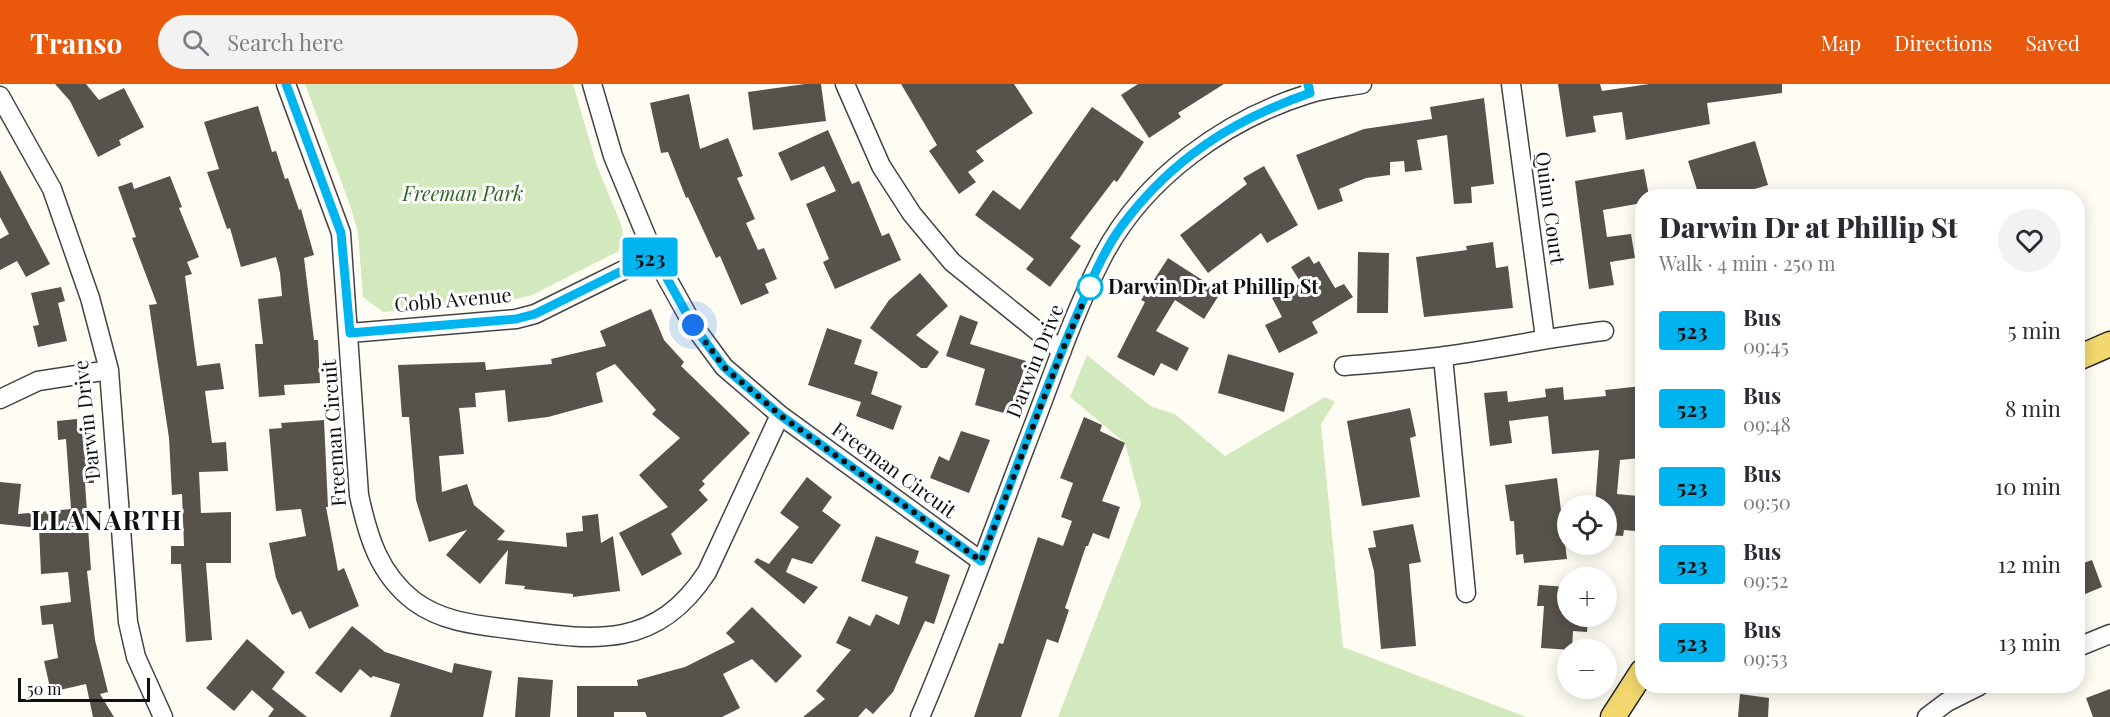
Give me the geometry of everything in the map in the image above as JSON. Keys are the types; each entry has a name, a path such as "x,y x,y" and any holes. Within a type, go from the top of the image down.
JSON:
{"main road":[{"path":"2085,355 2110,344"},
{"path":"1613,717 1635,683"}],"street":[{"name":"Freeman Circuit","path":"286,84 341,233 350,333 359,495 367,532 379,562 415,602 460,622 590,639 613,637 654,623 680,604 697,587 707,572 780,415"},
{"name":"Freeman Circuit","path":"592,84 613,156 654,255 713,353 724,367 780,415 981,561"},
{"path":"845,84 881,166 919,222 951,262 1062,351"},
{"name":"Darwin Drive","path":"920,717 1062,351 1103,257 1120,227 1166,177 1218,134 1309,88 1362,84"},
{"name":"Quinn Court","path":"1511,84 1545,338"},
{"name":"Darwin Drive","path":"0,96 55,198 90,298 109,370 128,622 136,657 163,717"},
{"name":"Cobb Avenue","path":"350,333 516,319 535,314 654,255"},
{"path":"1344,366 1443,357 1515,346 1545,338 1604,331"},
{"path":"1443,357 1466,592"},
{"path":"0,399 38,381 109,370"},
{"path":"2085,643 2110,634"},
{"path":"1927,717 1947,702 1965,693"}],"green space":[{"name":"Freeman Park","path":"305,84 573,84 597,166 621,224 624,240 619,251 532,295 505,302 383,312 363,297 358,233"},
{"path":"1087,355 1152,407 1175,414 1225,456 1325,397 1335,402 1321,424 1343,647 1526,717 1058,717 1141,504 1125,443 1070,397"}],"building":[{"path":"55,84 86,84 99,100 124,88 144,127 119,140 121,145 98,157 70,101"},
{"path":"821,84 826,121 753,130 748,92"},
{"path":"901,84 1014,84 1033,113 976,151 984,161 968,172 976,182 959,194 929,151 937,145"},
{"path":"1138,84 1224,84 1178,113 1181,117 1149,138 1121,95"},
{"path":"1558,84 1600,84 1602,91 1649,84 1782,84 1782,93 1707,103 1710,124 1626,140 1622,112 1593,116 1596,132 1566,137"},
{"path":"689,94 700,149 728,138 743,176 737,178 755,219 746,223 758,250 764,248 777,279 765,284 769,293 741,305 720,256 716,258 688,197 686,198 668,152 661,153 650,103"},
{"path":"1484,98 1494,184 1471,187 1472,203 1454,204 1447,135 1417,140 1422,170 1405,172 1404,161 1390,162 1390,175 1366,178 1339,189 1343,201 1318,210 1296,155 1364,129 1432,119 1430,107"},
{"path":"258,106 272,152 276,151 285,179 288,178 299,210 301,209 314,255 304,258 314,340 318,340 320,383 284,385 285,395 259,397 255,344 263,344 258,299 282,296 280,273 276,257 241,267 230,228 227,229 207,172 219,169 204,122"},
{"path":"1092,107 1144,142 1117,182 1114,180 1070,238 1081,246 1050,287 1026,269 1034,259 975,215 993,190 1020,210"},
{"path":"828,130 852,184 859,181 882,236 889,233 901,260 835,289 823,262 829,259 806,204 836,191 824,166 791,181 778,153"},
{"path":"1755,141 1768,185 1755,189 1697,189 1688,161"},
{"path":"1264,166 1298,225 1267,243 1261,233 1208,273 1180,235 1247,184 1243,178"},
{"path":"1644,169 1648,189 1635,189 1635,204 1603,210 1607,237 1631,234 1635,258 1610,262 1614,285 1589,289 1575,181"},
{"path":"0,170 50,264 26,277 17,261 0,270 0,239 9,234 0,217"},
{"path":"170,176 182,207 179,208 199,257 187,262 192,274 185,276 197,366 220,363 224,389 205,391 212,443 226,442 228,471 199,472 201,513 231,512 231,563 206,563 212,640 186,642 181,564 171,564 171,546 184,546 182,494 172,495 169,438 149,305 157,304 132,238 136,237 118,187 132,182 134,189"},
{"path":"1493,242 1496,268 1508,266 1513,308 1424,317 1416,257 1467,250 1466,246"},
{"path":"1358,252 1389,253 1388,313 1357,313"},
{"path":"1309,256 1314,264 1319,261 1335,288 1344,284 1353,297 1312,322 1318,333 1279,353 1265,325 1282,317 1272,298 1301,283 1291,267"},
{"path":"1168,258 1221,292 1204,319 1175,300 1156,331 1189,348 1177,371 1161,363 1154,376 1117,357 1145,302 1141,300"},
{"path":"920,273 948,306 916,335 939,352 927,368 921,368 870,328 889,300"},
{"path":"61,287 65,301 58,303 67,341 38,347 33,326 39,325 31,293"},
{"path":"651,309 664,340 684,362 681,366 750,433 702,481 705,484 699,490 708,500 671,534 682,554 642,576 619,533 668,507 639,475 680,438 652,414 656,410 615,364 596,373 603,402 548,417 508,422 505,390 475,393 476,407 459,408 464,454 439,456 442,492 467,484 474,505 505,531 497,540 567,547 566,533 583,531 582,516 598,514 601,543 613,536 620,591 573,597 573,594 524,589 525,586 505,584 508,550 480,584 446,555 467,530 429,542 416,500 409,417 402,417 398,365 485,362 486,370 552,364 551,359 606,346 600,331"},
{"path":"960,315 978,322 970,344 1026,361 1011,415 975,405 985,369 946,356"},
{"path":"827,328 862,340 854,364 878,372 871,394 902,406 893,430 856,416 861,402 808,385"},
{"path":"1228,354 1294,373 1284,412 1218,393"},
{"path":"1563,387 1564,400 1606,396 1605,390 1635,387 1635,458 1620,460 1617,494 1635,496 1635,531 1624,530 1623,536 1617,536 1617,495 1596,495 1599,450 1552,454 1548,416 1509,421 1512,443 1490,446 1484,393 1507,391 1508,402 1546,397 1545,389"},
{"path":"1410,408 1416,436 1410,438 1420,497 1362,506 1347,421"},
{"path":"1084,417 1102,425 1100,431 1125,443 1102,501 1120,507 1109,539 1093,533 1086,546 1065,608 1069,610 1058,643 1047,639 1021,717 974,717 999,643 1003,644 1038,537 1063,546 1072,521 1061,517 1073,483 1060,478"},
{"path":"77,419 77,427 90,426 94,483 85,483 91,570 87,571 95,640 108,692 100,694 114,717 93,717 86,684 51,692 44,661 58,658 53,624 42,625 40,606 71,602 68,572 41,574 39,528 0,524 0,482 21,484 18,514 71,509 66,439 58,440 57,421"},
{"path":"324,420 328,507 326,507 338,571 344,568 359,606 309,629 301,611 292,615 276,578 269,543 306,536 301,509 276,511 269,429 282,428 281,423"},
{"path":"961,431 990,440 969,493 930,478 939,456 949,461"},
{"path":"807,477 832,497 822,511 841,525 812,564 792,558 786,572 818,587 804,604 754,562 757,558 769,564 799,527 780,513"},
{"path":"1557,478 1559,495 1557,495 1557,555 1567,555 1567,559 1524,563 1523,554 1516,555 1514,521 1510,521 1505,485"},
{"path":"1413,524 1421,562 1409,564 1416,646 1381,649 1374,571 1368,548 1376,547 1373,531"},
{"path":"876,536 919,551 915,563 950,575 934,624 925,621 893,692 873,714 866,708 858,717 803,717 825,699 816,691 851,650 836,643 849,616 870,626 876,614 899,625 908,597 861,581"},
{"path":"2092,560 2102,587 2085,594 2085,562"},
{"path":"1539,585 1557,586 1557,627 1587,627 1587,632 1573,631 1573,639 1557,639 1557,649 1541,648 1544,606 1537,606"},
{"path":"752,607 802,656 776,683 752,659 723,674 740,708 722,717 647,717 645,712 614,712 614,717 577,717 577,686 638,686 637,680 685,667 735,642 726,633"},
{"path":"352,626 385,652 452,673 454,663 492,671 483,717 390,717 400,684 373,676 371,678 360,669 341,693 315,673"},
{"path":"247,639 285,672 272,689 307,717 268,717 274,709 252,690 234,711 206,688"},
{"path":"518,677 553,680 550,717 515,717"},
{"path":"2110,689 2110,717 2093,717 2086,698"},
{"path":"1740,694 1769,698 1768,717 1738,717"}],"bus line":[{"name":"523","path":"286,84 335,211 341,233 350,333 516,319 535,314 654,255 693,325 724,367 780,415 981,561 1062,351 1103,257 1120,227 1166,177 1218,134 1247,118 1310,93 1308,84"}],"place":[{"name":"Darwin Dr at Phillip St","path":"1090,287"}],"district":[{"name":"LLANARTH","path":"107,521"}],"route":[{"path":"693,325 724,367 780,415 981,561 1062,351 1090,287"}]}
